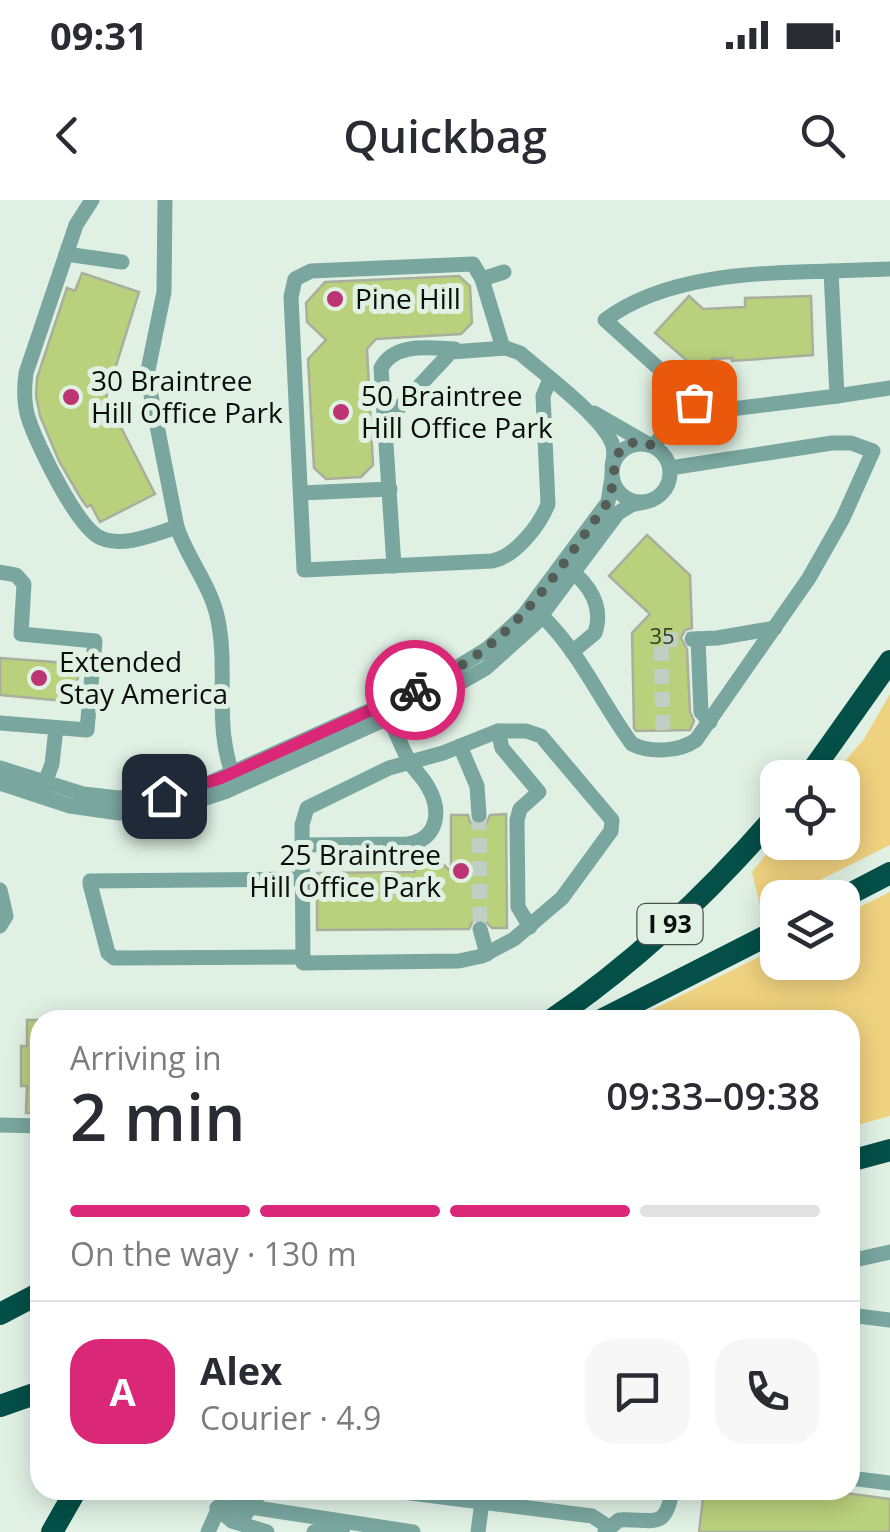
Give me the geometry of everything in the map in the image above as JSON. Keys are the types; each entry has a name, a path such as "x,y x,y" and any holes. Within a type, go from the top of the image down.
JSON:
{"highway":[{"path":"820,760 890,661"},
{"name":"I 93","path":"563,1010 646,946 760,832"},
{"path":"860,889 890,874"},
{"path":"621,1010 760,939"},
{"path":"860,1158 890,1150"},
{"path":"0,1314 30,1298"},
{"path":"0,1406 30,1396"},
{"path":"52,1532 70,1500"}],"street":[{"path":"92,200 80,215 26,374 30,423 76,516 92,533 102,539 120,541 176,527"},
{"path":"165,200 164,292 147,374 176,527 210,592 218,618 221,727 226,758 235,780"},
{"path":"66,254 122,262"},
{"path":"503,348 482,279 477,268 468,264 311,271 294,278 291,297 304,570 507,557 541,518 548,504 544,392 550,379"},
{"path":"890,269 694,281 605,320 702,409 712,412 890,388"},
{"path":"831,271 836,396"},
{"path":"482,279 504,272"},
{"path":"0,783 141,798 186,790 235,780 386,711 468,663 537,611 610,498 611,441 578,403 518,352 503,348 406,350 386,359 380,378 387,430 394,566"},
{"path":"387,430 393,414 445,357 459,350"},
{"path":"652,445 694,402"},
{"path":"568,568 618,513 666,490 670,468 666,457 652,445 578,403"},
{"path":"537,611 572,652 630,742 639,748 663,749 692,744 775,628 833,537 873,451 851,443 832,443 670,468"},
{"path":"645,502 626,498 615,487 612,472 625,448 652,445"},
{"path":"301,493 390,489"},
{"path":"568,568 593,596 598,621 595,633 572,652"},
{"path":"0,572 16,575 24,584 21,634 95,640 88,730 0,723"},
{"path":"710,722 700,707 695,640 775,628"},
{"path":"302,845 408,844 427,837 435,824 434,800 410,762 386,711"},
{"path":"43,790 54,759 56,728"},
{"path":"663,730 663,749"},
{"path":"498,731 504,751 539,792 520,809 516,823 518,907 530,927"},
{"path":"498,731 526,731 542,736 613,822 611,831 575,884 530,927 487,954 459,961 304,962 304,814 312,803 410,762 498,731"},
{"path":"460,746 476,782 479,815"},
{"path":"0,768 43,790"},
{"path":"302,879 90,881 90,887 112,958 304,957"},
{"path":"0,890 6,916 0,926"},
{"path":"480,928 487,954"},
{"path":"0,1125 30,1126"},
{"path":"860,1259 890,1252"},
{"path":"860,1316 890,1320"},
{"path":"860,1479 890,1482"},
{"path":"208,1532 221,1500"},
{"path":"239,1528 255,1500"},
{"path":"466,1500 592,1516 607,1529 625,1520 662,1519 670,1500"},
{"path":"478,1532 482,1502"},
{"path":"217,1508 250,1507 413,1532"},
{"path":"217,1508 239,1528 266,1532"},
{"path":"314,1532 372,1527"}],"shaded area":[{"path":"890,694 890,845 860,860 860,760 846,760 864,739"},
{"path":"762,860 860,860 820,880 760,880 760,906 752,872"},
{"path":"890,892 890,1116 860,1124 860,1010 651,1010 760,956 760,980 860,980 860,907"}],"building":[{"name":"30 Braintree Hill Office Park","path":"82,273 139,292 106,398 155,494 100,522 59,461 36,396 37,378 67,288 75,291"},
{"name":"50 Braintree Hill Office Park","path":"459,276 470,286 472,323 461,334 376,339 367,349 373,465 361,477 326,479 314,468 308,359 326,340 307,322 306,303 325,282"},
{"path":"689,296 703,309 745,307 745,298 811,296 813,355 712,359 700,372 655,333"},
{"path":"647,535 690,575 692,628 685,630 681,638 687,649 690,712 694,721 690,730 634,728 632,633 650,614 609,576"},
{"name":"Extended Stay America","path":"0,658 80,664 74,702 0,695"},
{"name":"25 Braintree Hill Office Park","path":"506,814 507,928 492,928 482,918 473,921 469,929 317,930 317,873 415,872 415,856 435,856 451,872 451,815 468,815 470,822 479,826 486,824 490,815"},
{"path":"30,1020 30,1113 26,1113 27,1086 21,1086 21,1046 27,1046"},
{"path":"860,1495 890,1499 890,1532 699,1532 703,1500 860,1500"}],"tunnel":[{"path":"663,730 661,640 692,639"},
{"path":"479,815 480,929"}],"way so far":[{"path":"415,690 488,650 515,624 608,502 613,488 612,466 620,452 634,444 654,446 694,402"}],"place":[{"name":"Pine Hill","path":"335,299"},
{"name":"30 Braintree Hill Office Park","path":"71,397"},
{"name":"50 Braintree Hill Office Park","path":"341,412"},
{"name":"Extended Stay America","path":"39,678"},
{"name":"25 Braintree Hill Office Park","path":"461,871"}],"route":[{"path":"164,796 221,778 415,690"}]}
